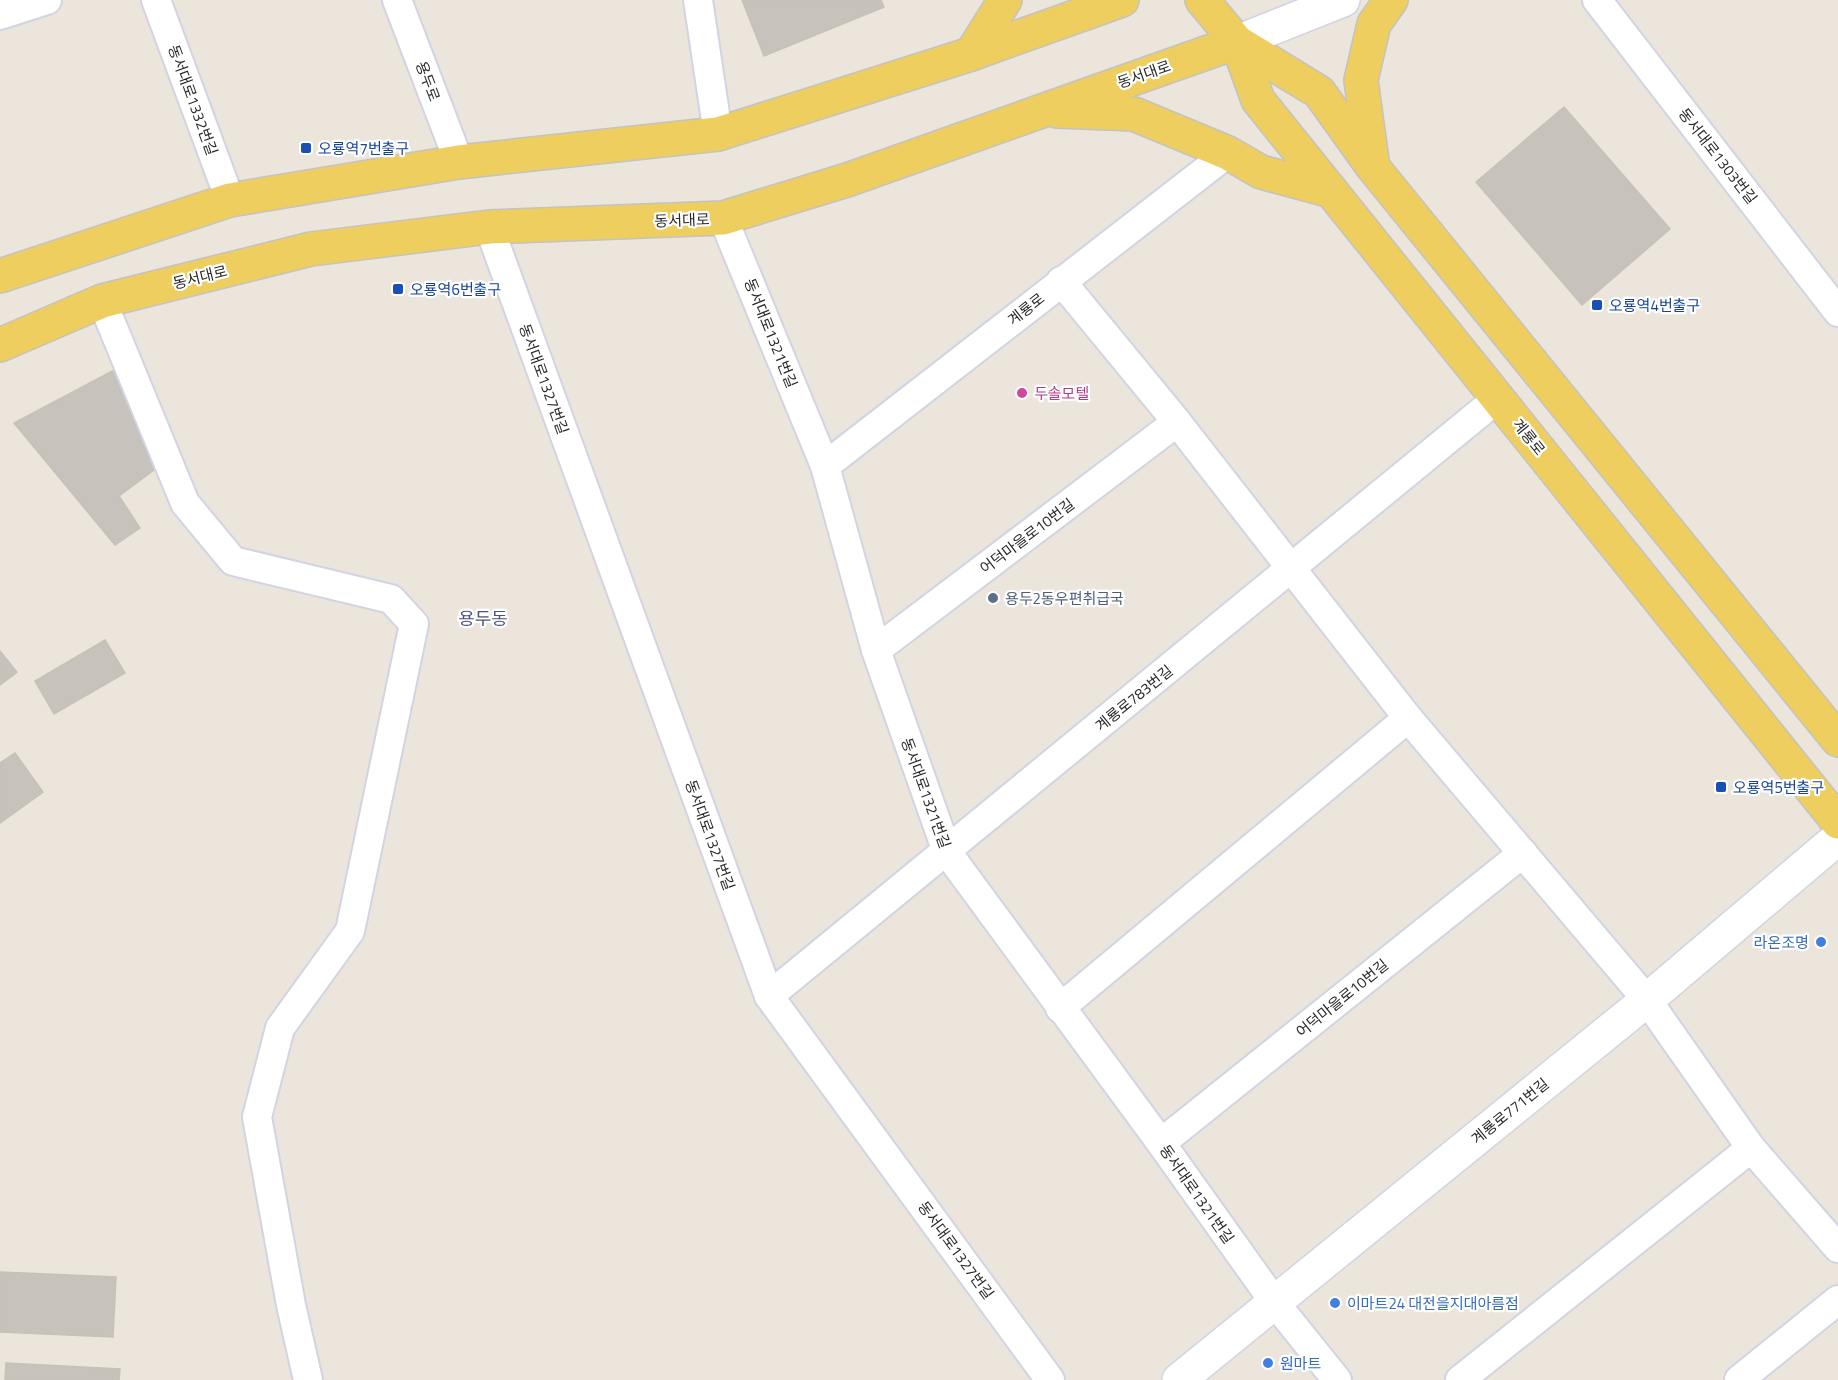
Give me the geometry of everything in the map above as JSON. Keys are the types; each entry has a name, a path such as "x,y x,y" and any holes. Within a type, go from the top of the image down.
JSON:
{"main road":[{"path":"971,54 1005,0"},
{"path":"0,276 230,200 459,162 718,134 971,54 1122,0"},
{"name":"계룡로","path":"1202,0 1237,42 1319,92 1372,166 1838,740"},
{"path":"1372,166 1361,80 1374,24 1391,0"},
{"name":"계룡로","path":"1237,42 1258,100 1838,822"},
{"name":"동서대로","path":"0,345 102,301 311,249 489,227 723,218 847,180 1237,42"},
{"path":"1037,111 1134,114 1228,153 1261,172 1331,191"}],"street":[{"path":"0,15 47,0"},
{"name":"동서대로1332번길","path":"156,0 230,200"},
{"name":"용두로","path":"397,0 459,162"},
{"path":"698,0 718,134"},
{"name":"동서대로","path":"1237,42 1343,0"},
{"name":"동서대로1303번길","path":"1597,0 1838,312"},
{"name":"계룡로","path":"825,466 1228,153"},
{"name":"동서대로1321번길","path":"723,218 825,466 876,650 946,852 1161,1143 1275,1303 1337,1380"},
{"name":"동서대로1327번길","path":"489,227 769,996 1050,1380"},
{"path":"1061,281 1177,422 1408,717 1647,1000 1751,1148 1838,1248"},
{"path":"102,301 184,503 233,561 391,599 414,624 350,931 280,1028 257,1117 291,1305 308,1380"},
{"name":"계룡로783번길","path":"769,996 1498,398"},
{"name":"어덕마을로10번길","path":"876,650 1177,422"},
{"path":"1060,1008 1408,717"},
{"name":"계룡로771번길","path":"1179,1380 1647,1000 1838,838"},
{"name":"어덕마을로10번길","path":"1161,1143 1523,853"},
{"path":"1460,1380 1751,1148"},
{"path":"1739,1380 1838,1300"}],"building":[{"path":"742,0 881,0 884,7 764,56"},
{"path":"1564,107 1670,229 1582,305 1476,182"},
{"path":"116,369 158,467 119,496 140,528 115,545 14,423"},
{"path":"105,640 125,673 54,714 35,681"},
{"path":"0,651 17,672 0,685"},
{"path":"15,753 43,792 0,823 0,763"},
{"path":"0,1272 116,1277 113,1337 0,1332"},
{"path":"6,1363 120,1369 119,1380 5,1380"}],"place":[{"name":"오룡역7번출구","path":"306,148"},
{"name":"오룡역6번출구","path":"398,289"},
{"name":"오룡역4번출구","path":"1597,305"},
{"name":"두솔모텔","path":"1022,393"},
{"name":"용두2동우편취급국","path":"993,598"},
{"name":"오룡역5번출구","path":"1721,787"},
{"name":"라온조명","path":"1821,942"},
{"name":"이마트24 대전을지대아름점","path":"1335,1303"},
{"name":"원마트","path":"1268,1363"}],"district":[{"name":"용두동","path":"483,618"}]}
